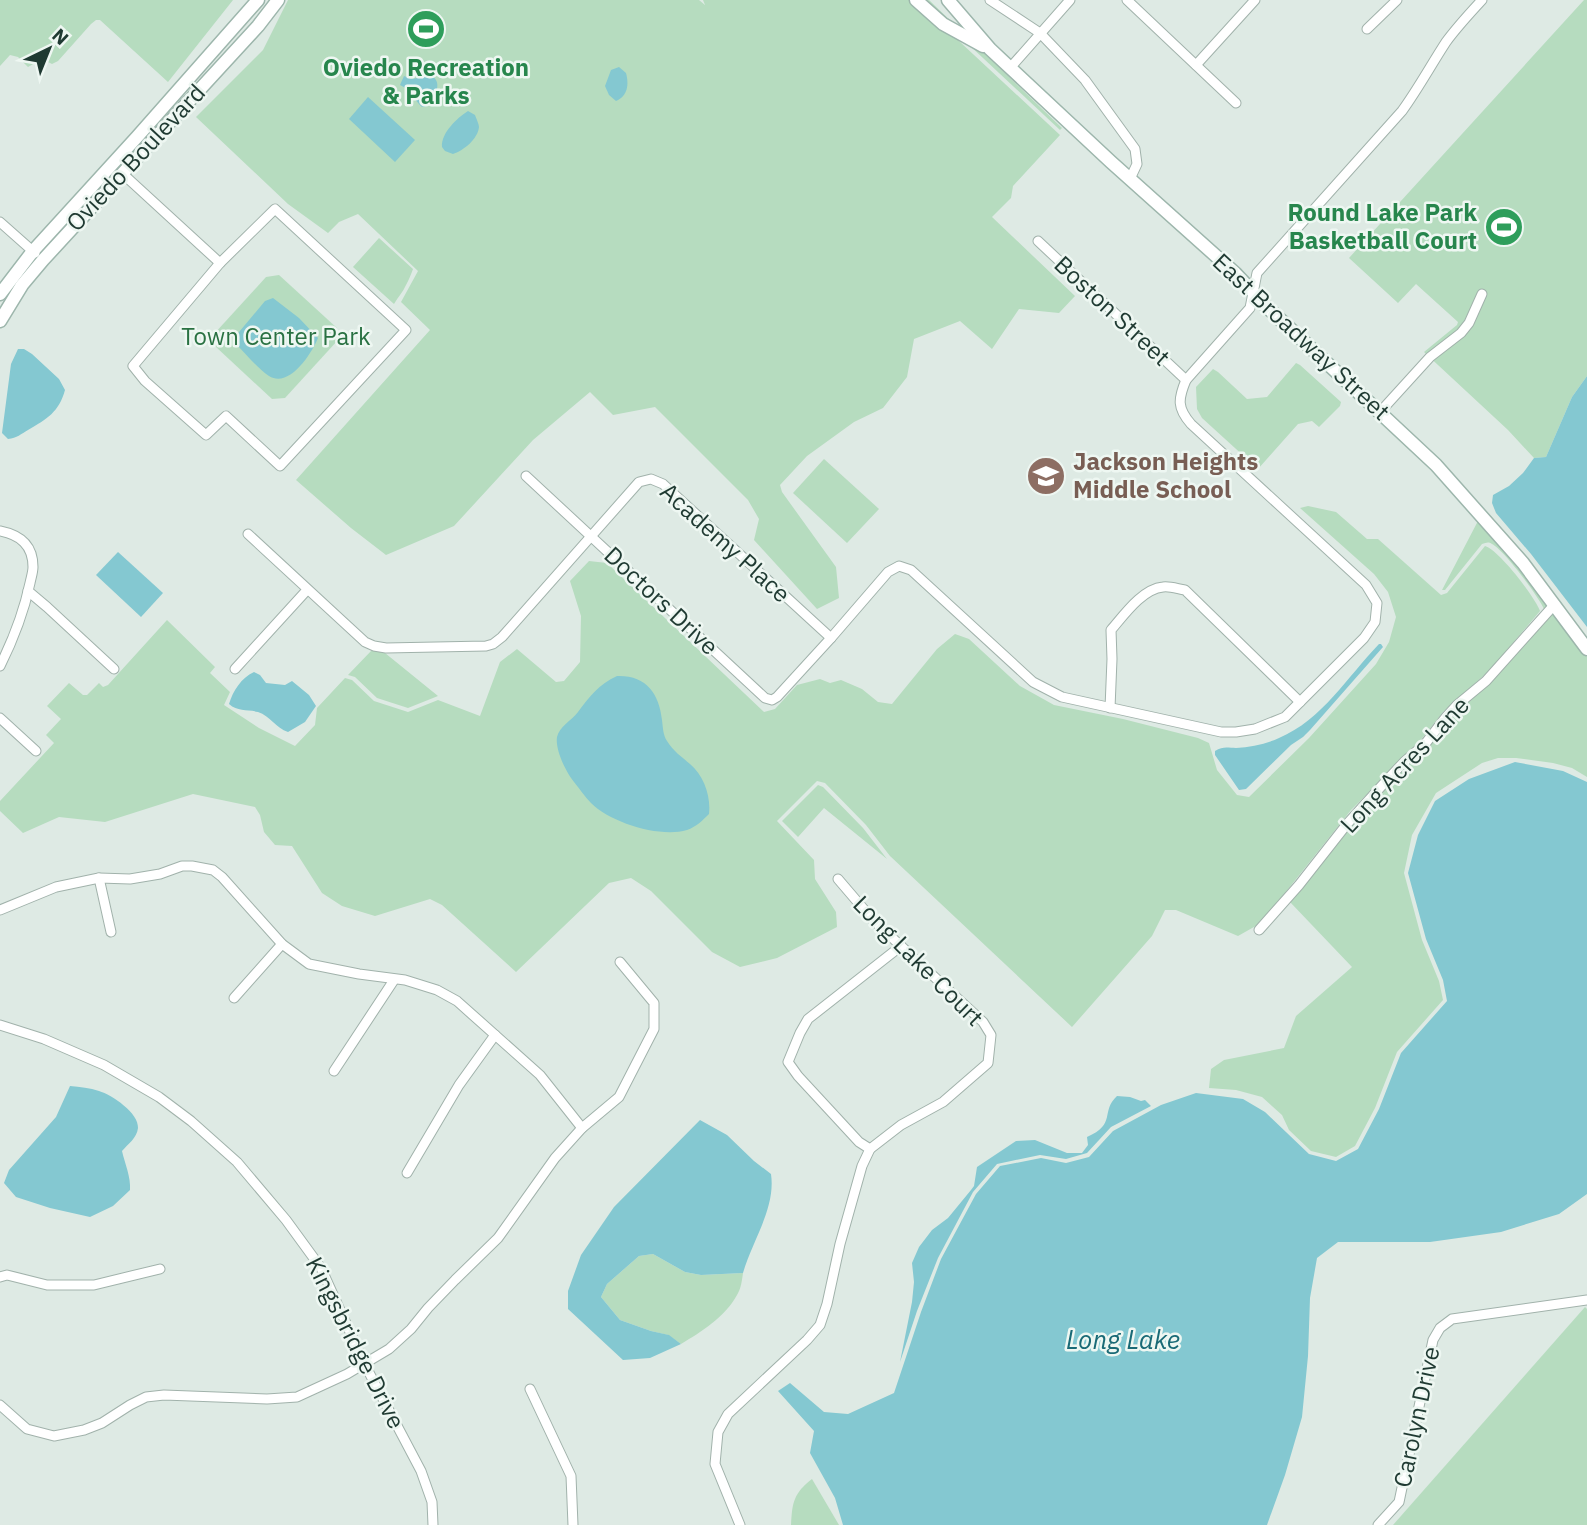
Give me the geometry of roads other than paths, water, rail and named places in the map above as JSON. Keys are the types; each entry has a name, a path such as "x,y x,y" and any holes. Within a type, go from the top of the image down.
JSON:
{"main road":[{"name":"Oviedo Boulevard","path":"0,321 38,256 95,182 258,0"},
{"name":"Oviedo Boulevard","path":"0,293 123,174 258,26 278,0"},
{"name":"East Broadway Street","path":"916,0 943,24 990,49"},
{"name":"East Broadway Street","path":"948,0 990,49 1235,274 1436,465 1522,563 1587,649"},
{"path":"95,182 123,174"}],"street":[{"path":"990,0 1040,33 1085,80 1135,149 1138,164 1130,179"},
{"path":"1010,68 1070,0"},
{"path":"1127,0 1236,103"},
{"path":"1196,65 1255,0"},
{"path":"1367,29 1397,0"},
{"path":"1300,702 1185,590 1166,586 1153,589 1131,607 1111,630 1110,708 1221,732 1236,732 1255,729 1285,717 1300,702 1364,638 1375,622 1377,603 1366,585 1191,424 1180,405 1180,393 1186,380 1250,308 1257,273 1402,111 1446,42 1482,0"},
{"path":"123,174 220,263"},
{"path":"275,209 406,330 280,466 226,415 206,435 145,381 133,366 220,263 275,209"},
{"path":"0,222 38,256"},
{"name":"Boston Street","path":"1038,241 1186,380"},
{"path":"1380,412 1430,357 1469,323 1482,294"},
{"path":"526,476 591,537"},
{"name":"Academy Place","path":"591,537 639,482 651,479 663,484 831,638"},
{"path":"0,531 14,533 23,540 30,551 33,567 23,609 0,666"},
{"name":"Doctors Drive","path":"248,534 365,642 386,648 493,645 591,537 765,698 772,700 888,572 899,566 911,570 1033,682 1062,698 1110,708"},
{"path":"235,669 307,590"},
{"path":"28,592 114,669"},
{"name":"Long Acres Lane","path":"1259,930 1299,886 1347,824 1404,762 1425,744 1457,705 1486,681 1555,604"},
{"path":"0,718 36,751"},
{"path":"0,910 56,887 99,878 130,879 160,874 182,866 213,870 282,944 309,964 405,980 437,990 457,1002 540,1075 582,1128"},
{"path":"99,878 111,932"},
{"name":"Long Lake Court","path":"838,879 873,920 983,1022 991,1035 988,1063 943,1102 901,1125 870,1149"},
{"path":"234,998 282,944"},
{"path":"740,1525 715,1464 719,1432 728,1414 820,1325 862,1166 870,1149 859,1142 788,1062 808,1019 901,946"},
{"path":"0,1405 27,1429 54,1436 84,1430 146,1398 164,1395 267,1399 297,1397 347,1374 389,1349 436,1298 498,1238 555,1158 582,1128 619,1097 654,1028 654,1003 620,962"},
{"path":"334,1071 394,980"},
{"name":"Kingsbridge Drive","path":"0,1026 44,1039 104,1065 159,1097 237,1161 280,1212 321,1268 365,1363 421,1471 432,1502 433,1525"},
{"path":"407,1173 459,1085 495,1035"},
{"path":"0,1277 7,1275 47,1285 94,1285 160,1269"},
{"name":"Carolyn Drive","path":"1378,1525 1399,1502 1433,1340 1440,1328 1452,1319 1587,1300"},
{"path":"530,1389 571,1476 573,1525"}],"water":[{"path":"619,67 626,73 627,85 623,96 616,101 605,86 611,70"},
{"path":"404,76 411,79 432,76 435,79 436,91 427,106 422,107 400,85"},
{"path":"368,97 415,140 395,162 349,119"},
{"path":"468,111 475,115 479,124 476,136 453,154 445,151 442,142 447,131"},
{"path":"273,298 299,318 318,338 299,368 284,378 277,379 256,365 236,344 234,338 265,301"},
{"path":"18,349 32,354 59,379 65,390 51,414 19,436 8,439 2,433 11,364"},
{"path":"1587,376 1587,627 1496,513 1492,503 1493,495 1509,486 1534,458 1546,457 1572,397"},
{"path":"118,552 163,593 141,617 96,575"},
{"path":"1379,644 1383,647 1310,730 1246,789 1239,790 1215,751 1264,744 1294,730 1334,696"},
{"path":"254,672 266,683 285,685 292,681 309,695 316,706 305,722 288,732 262,714 232,707 229,704 238,685"},
{"path":"617,676 627,676 643,682 654,694 669,745 703,780 709,800 709,814 690,829 663,832 636,827 611,817 589,801 565,767 559,754 558,733 595,691"},
{"name":"Long Lake","path":"1515,762 1563,771 1587,782 1587,1194 1559,1214 1501,1232 1430,1242 1338,1242 1317,1258 1310,1298 1302,1417 1267,1525 843,1525 835,1498 810,1453 814,1431 778,1391 790,1383 824,1412 848,1414 894,1393 941,1259 976,1194 1000,1166 1041,1158 1066,1163 1089,1157 1113,1131 1161,1105 1196,1093 1243,1099 1265,1112 1309,1154 1336,1161 1358,1149 1379,1109 1401,1053 1447,1001 1443,980 1426,939 1408,873 1418,835 1435,801 1469,779"},
{"path":"70,1086 96,1090 111,1096 130,1111 138,1128 132,1141 122,1151 130,1190 113,1206 90,1217 16,1197 4,1183 9,1170 56,1117"},
{"path":"1117,1096 1145,1100 1151,1106 1111,1127 1087,1153 1066,1159 1040,1155 997,1164 973,1192 938,1258 900,1362 912,1302 912,1263 919,1247 932,1230 948,1218 974,1186 977,1167 1016,1141 1035,1140 1067,1153 1082,1153 1088,1145 1087,1137 1105,1123 1109,1107"},
{"path":"700,1120 727,1135 771,1174 772,1187 767,1212 743,1273 701,1275 685,1272 653,1254 639,1256 607,1284 601,1297 620,1320 669,1335 681,1344 650,1358 623,1360 568,1309 568,1291 581,1255 614,1207"}],"place":[{"name":"Oviedo Recreation & Parks","path":"426,29"},
{"name":"Round Lake Park Basketball Court","path":"1504,227"},
{"name":"Jackson Heights Middle School","path":"1046,476"}],"park label":[{"name":"Town Center Park","path":"276,337"}]}
